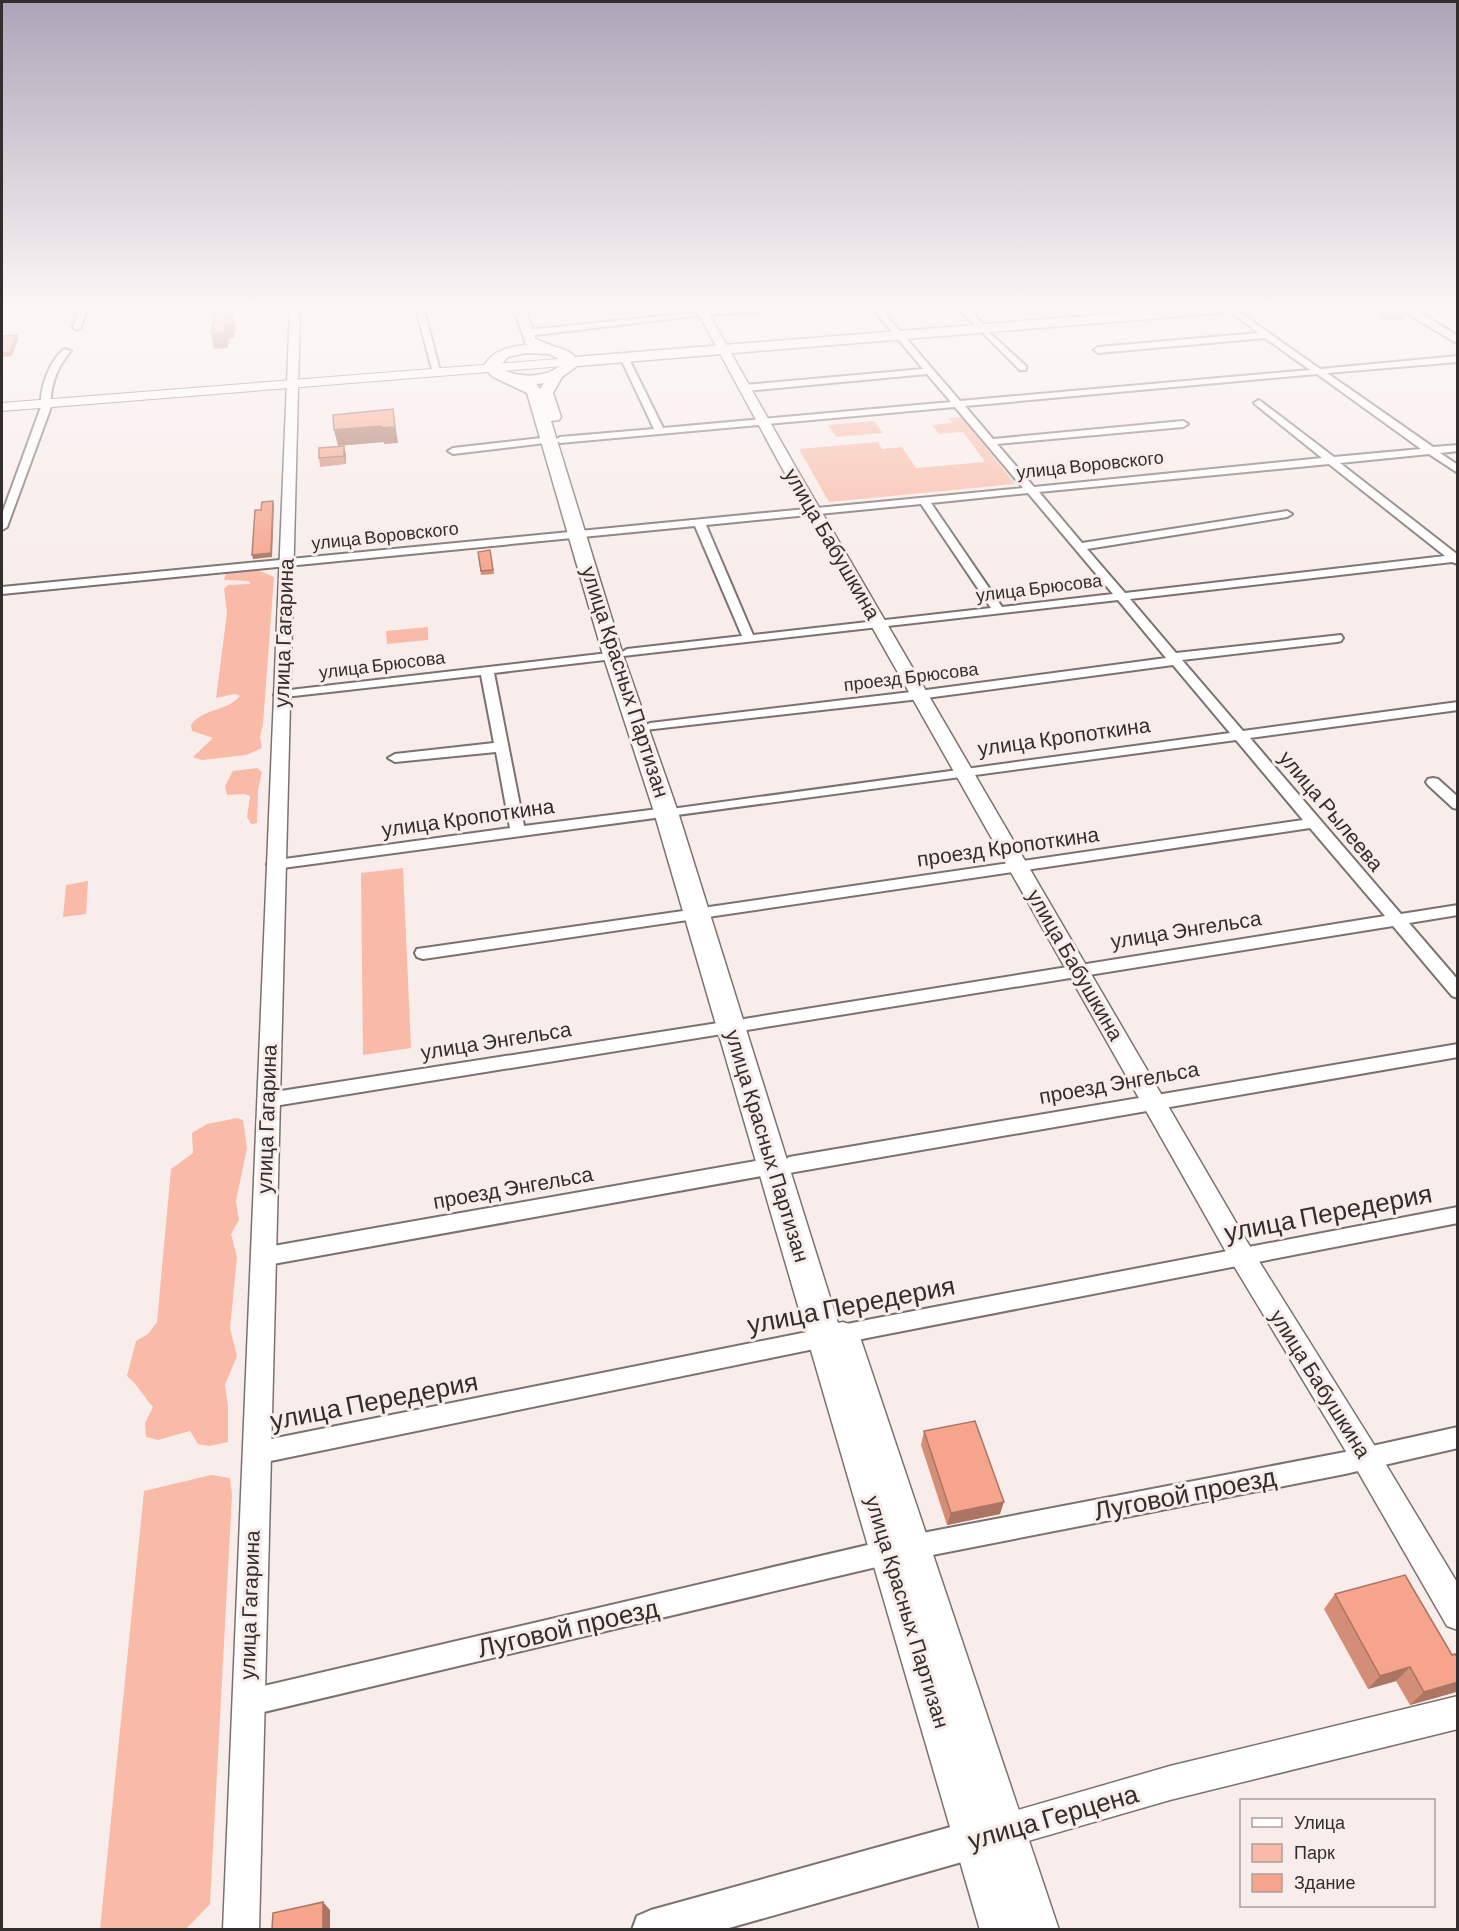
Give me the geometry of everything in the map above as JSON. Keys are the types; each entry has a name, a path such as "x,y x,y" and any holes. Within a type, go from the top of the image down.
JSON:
{"highway":[{"name":"улица Красных Партизан","path":"536,399 555,440"},
{"name":"улица Красных Партизан","path":"546,399 555,440 620,654 990,1835 1036,1929"},
{"name":"улица Красных Партизан","path":"620,654 650,727 671,811"},
{"name":"улица Красных Партизан","path":"990,1835 1004,1929"}],"main road":[{"path":"2,405 83,399"},
{"name":"улица Герцена","path":"651,1929 990,1835"}],"street":[{"path":"2,527 47,402 46,399"},
{"name":"улица Гагарина","path":"242,1929 247,1703 292,399"},
{"path":"644,399 660,431"},
{"name":"улица Бабушкина","path":"752,399 813,510 1243,1258 1366,1458 1458,1615"},
{"name":"улица Рылеева","path":"952,399 1458,992"},
{"path":"453,451 1011,399"},
{"path":"1356,399 1458,470"},
{"path":"1259,403 1456,559"},
{"path":"988,442 1183,424"},
{"name":"улица Воровского","path":"2,591 1458,448"},
{"path":"923,499 998,610"},
{"path":"1078,547 1287,514"},
{"path":"699,522 749,639"},
{"name":"улица Брюсова","path":"281,695 749,639 880,626 998,610 1456,559"},
{"path":"1172,657 1337,638"},
{"name":"проезд Брюсова","path":"650,727 920,695 1172,661 1172,657"},
{"path":"487,671 518,832"},
{"name":"улица Кропоткина","path":"276,864 1458,706"},
{"path":"395,759 500,747"},
{"path":"1433,782 1458,805"},
{"name":"проезд Кропоткина","path":"423,953 1313,823"},
{"name":"улица Энгельса","path":"268,1100 1458,910"},
{"name":"проезд Энгельса","path":"262,1257 1458,1050"},
{"name":"улица Передерия","path":"256,1452 833,1336 1458,1215"},
{"name":"Луговой проезд","path":"247,1703 900,1550 1366,1458 1458,1437"},
{"name":"улица Герцена","path":"990,1835 1170,1783 1458,1712"}],"green space":[{"path":"961,417 1015,484 829,502 799,449 878,442 882,449 902,447 916,468 985,462 963,432 939,434 932,425 953,423 949,418"},
{"path":"874,421 883,433 836,437 828,425"},
{"path":"258,570 274,577 263,724 260,737 262,748 246,755 202,760 193,757 213,738 192,731 191,725 202,716 228,705 240,696 235,694 216,698 227,613 224,589 228,585 250,584 249,581 224,580 226,573"},
{"path":"428,627 428,640 387,644 386,631"},
{"path":"257,768 262,772 258,790 257,823 251,824 247,817 250,796 227,795 225,786 233,771"},
{"path":"403,868 411,1048 363,1055 361,873"},
{"path":"88,881 86,914 63,917 66,885"},
{"path":"237,1118 243,1120 247,1148 236,1201 239,1220 231,1234 237,1257 230,1328 237,1356 225,1385 228,1406 228,1442 209,1446 198,1444 190,1431 158,1440 146,1437 145,1423 153,1407 127,1376 136,1341 148,1334 157,1322 171,1169 193,1153 192,1133 207,1124"},
{"path":"211,1475 230,1478 232,1495 210,1904 186,1929 100,1929 144,1491"}],"building":[{"path":"393,409 395,427 334,430 333,415"},
{"path":"344,446 344,456 319,458 319,448"},
{"path":"273,501 271,553 252,555 255,510 261,510 262,502"},
{"path":"490,550 493,570 481,571 478,552"},
{"path":"975,1421 1004,1502 951,1513 924,1431"},
{"path":"1405,1575 1452,1655 1455,1654 1458,1658 1458,1682 1424,1692 1410,1667 1380,1676 1335,1594"},
{"path":"323,1902 323,1929 272,1929 273,1913"}]}
